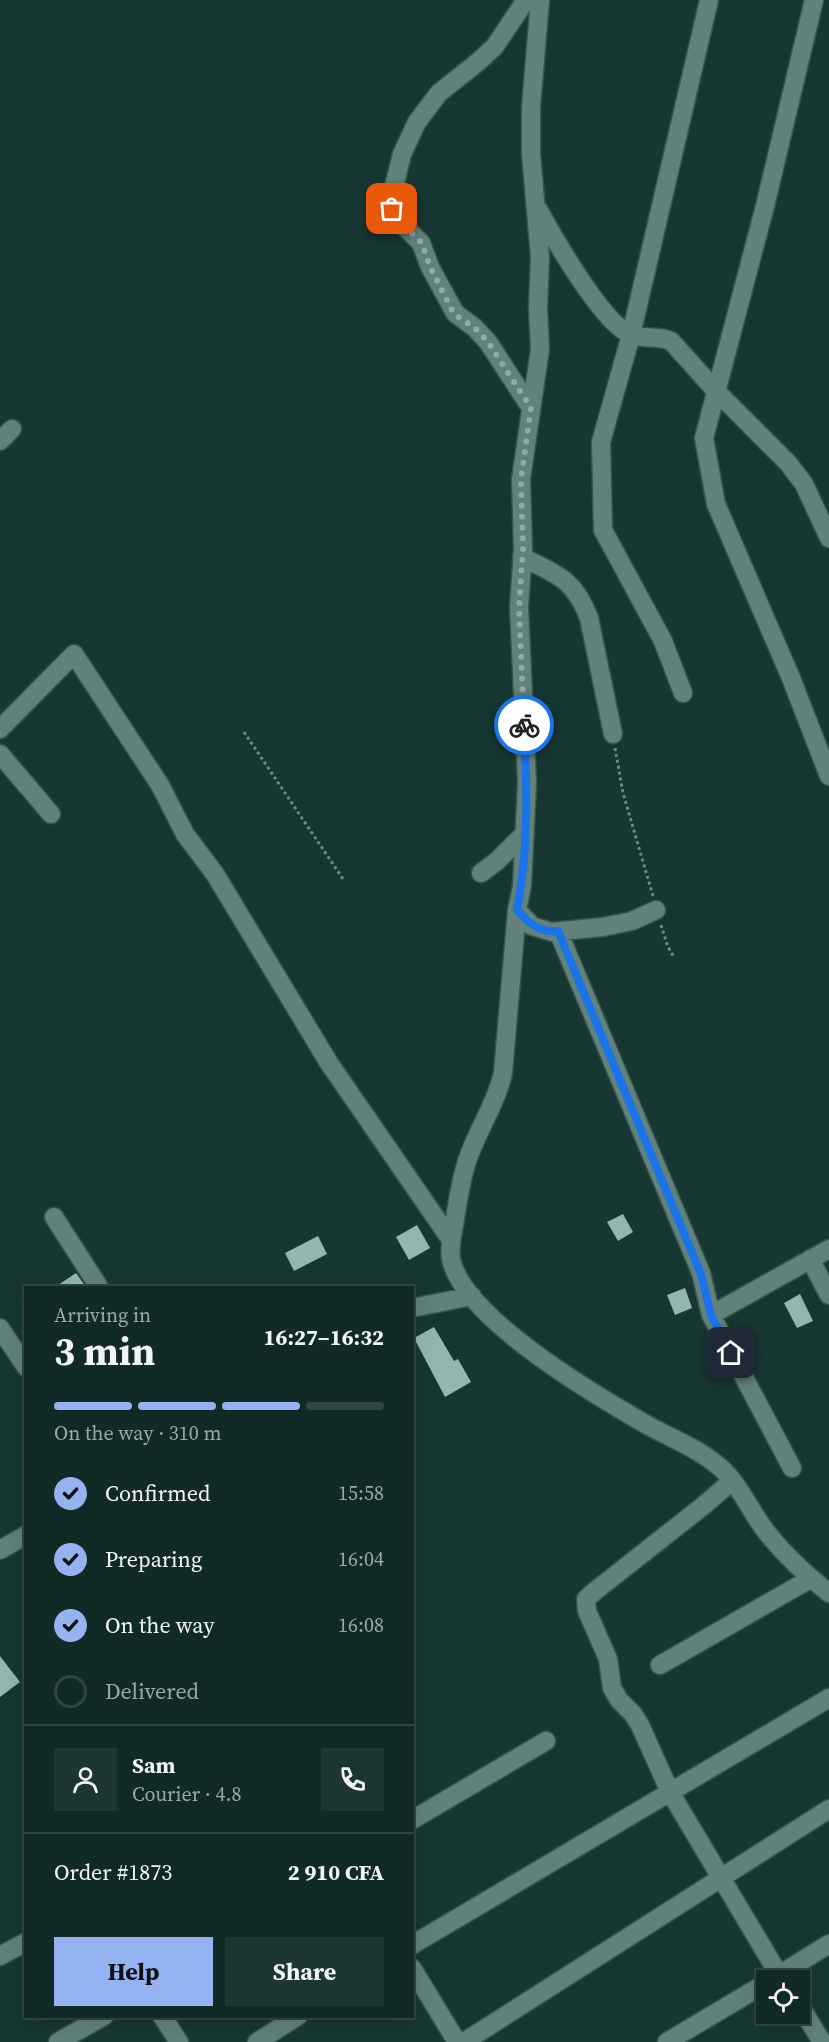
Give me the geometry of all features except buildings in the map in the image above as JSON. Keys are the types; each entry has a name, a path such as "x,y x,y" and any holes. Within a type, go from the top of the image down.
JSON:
{"street":[{"path":"526,0 495,46 439,93 417,123 402,154 391,199 392,209 397,219 422,243 430,267 454,314 475,328 488,342 531,408"},
{"path":"539,0 539,26 531,106 531,154 540,257 538,308 540,350 521,479 522,557 519,607 527,783 522,886 517,910 503,1073 467,1161 451,1240 451,1257 454,1270 471,1296 518,1340 555,1368 647,1425 716,1463 732,1481 764,1528 810,1578 829,1593"},
{"path":"683,693 663,641 603,530 601,442 631,335 708,0"},
{"path":"814,0 704,438 716,504 791,678 829,776"},
{"path":"535,202 569,264 611,320 631,335 661,337 671,341 717,393 771,444 804,484 829,538"},
{"path":"522,557 563,578 582,600 589,618 613,734"},
{"path":"0,729 74,654 160,785 184,834 215,874 329,1063 451,1240"},
{"path":"0,754 51,814"},
{"path":"481,873 497,861 525,833"},
{"path":"517,910 532,926 552,932 603,927 632,921 656,910"},
{"path":"558,931 701,1274 711,1315 792,1468"},
{"path":"54,1217 98,1286"},
{"path":"711,1315 829,1249"},
{"path":"810,1259 829,1295"},
{"path":"414,1308 471,1296"},
{"path":"0,1328 24,1364"},
{"path":"732,1481 586,1599 587,1611 608,1659 612,1688 640,1725 670,1791 721,1878 770,1970"},
{"path":"0,1550 24,1536"},
{"path":"660,1665 810,1578"},
{"path":"414,1944 829,1698"},
{"path":"414,1819 546,1741"},
{"path":"464,2042 829,1809"},
{"path":"0,1956 24,1943"},
{"path":"789,1970 829,1944"},
{"path":"414,1971 457,2042"},
{"path":"667,2042 756,1990"},
{"path":"58,2042 100,2018"},
{"path":"163,2018 179,2042"},
{"path":"256,2042 295,2018"},
{"path":"810,2022 822,2042"}],"path":[{"path":"244,732 343,879"},
{"path":"613,734 623,794 656,910 674,957"}],"way so far":[{"path":"392,209 397,219 422,243 430,267 454,314 475,328 488,342 531,408 521,479 523,550 519,607 524,725"}],"route":[{"path":"524,725 527,798 522,886 517,910 532,926 552,932 558,931 701,1274 711,1315 731,1353"}]}
